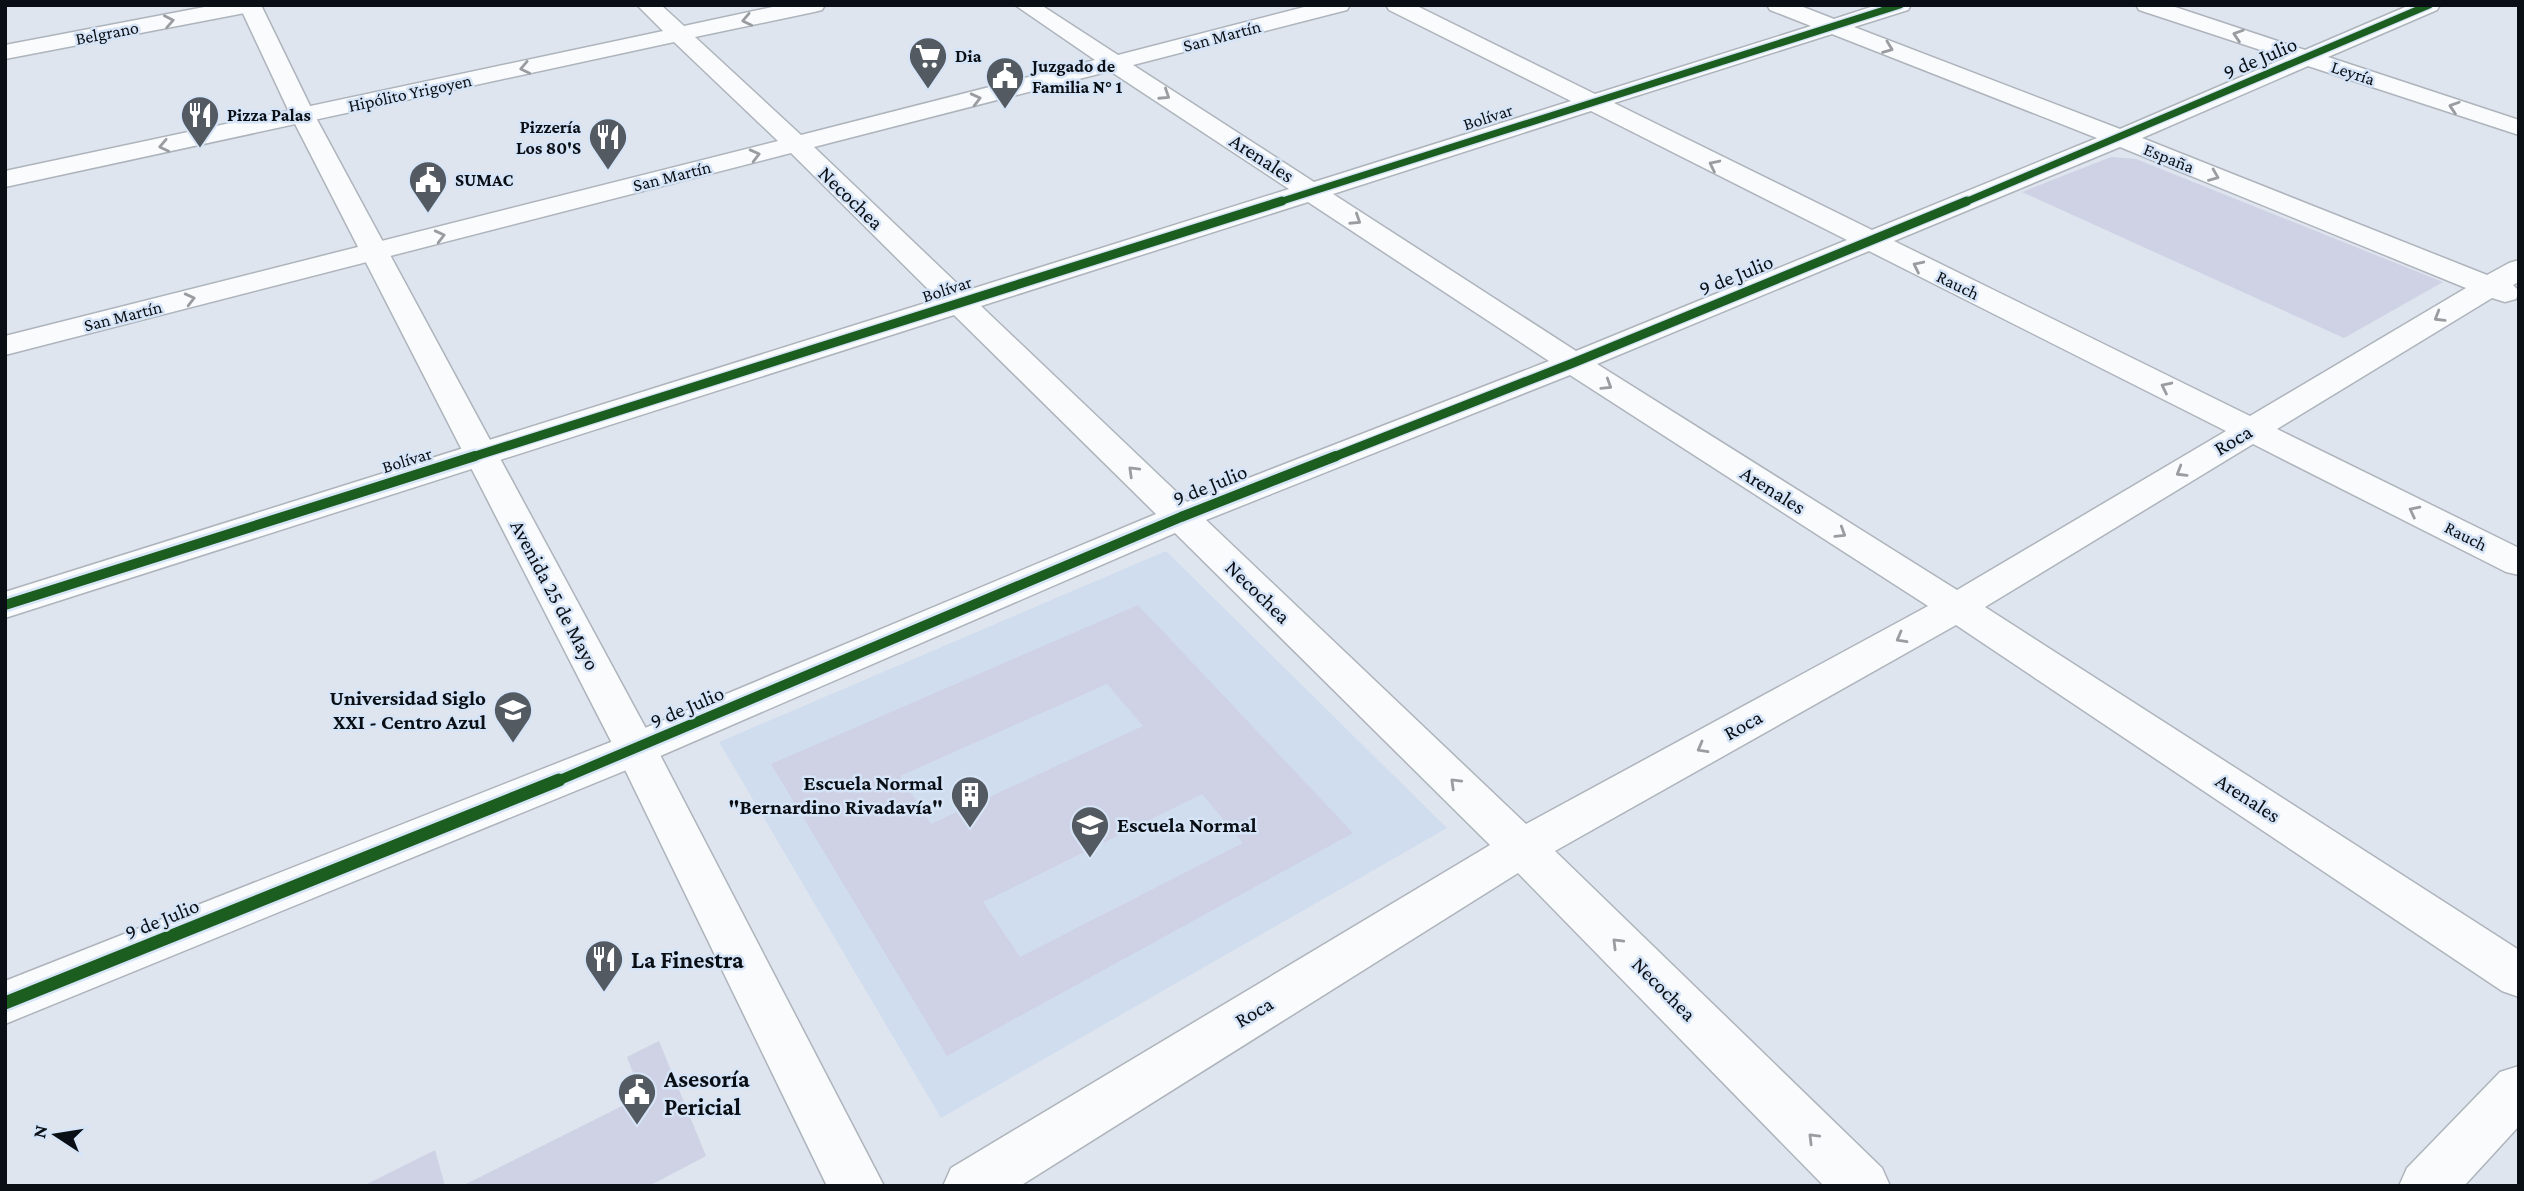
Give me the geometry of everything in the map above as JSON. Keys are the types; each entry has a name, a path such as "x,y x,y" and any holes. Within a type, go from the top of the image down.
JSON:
{"street":[{"name":"Belgrano","path":"5,52 250,5"},
{"name":"Avenida 25 de Mayo","path":"250,5 303,116 374,253 636,749 856,1186"},
{"name":"Necochea","path":"649,5 796,144 1522,848 1861,1186"},
{"name":"Hipólito Yrigoyen","path":"5,179 814,5"},
{"name":"Arenales","path":"1026,5 1573,363 1957,607 2519,976"},
{"name":"San Martín","path":"5,346 1117,64 1339,5"},
{"name":"Rauch","path":"1397,5 2519,563"},
{"name":"España","path":"1778,5 2509,285"},
{"name":"Bolívar","path":"5,605 1899,5"},
{"name":"Leyría","path":"2147,5 2519,128"},
{"name":"9 de Julio","path":"5,1003 636,749 1181,517 1573,363 2120,138 2429,5"},
{"name":"Roca","path":"971,1186 1522,848 1957,607 2252,429 2509,285"},
{"path":"2427,1186 2519,1089"}],"shaded area":[{"name":"Escuela Normal","path":"1166,551 1447,828 941,1118 719,742"}],"building":[{"path":"2111,157 2136,159 2443,282 2344,338 2022,192"},
{"name":"Escuela Normal \"Bernardino Rivadavía\"","path":"1138,605 1353,833 947,1056 771,764","holes":["1107,684 1143,726 931,824 900,776","1202,794 1243,843 1020,957 983,902"]},
{"name":"Asesoría Pericial","path":"659,1041 706,1156 649,1186 462,1186 642,1096 627,1057"},
{"path":"435,1150 445,1186 363,1186"}],"cycle path":[{"path":"5,605 1900,5"},
{"path":"5,1003 636,749 1181,517 1573,363 2120,138 2429,5"}],"place":[{"name":"Dia","path":"928,90"},
{"name":"Juzgado de Familia N° 1","path":"1005,110"},
{"name":"Pizza Palas","path":"200,149"},
{"name":"Pizzería Los 80'S","path":"608,171"},
{"name":"SUMAC","path":"428,214"},
{"name":"Universidad Siglo XXI - Centro Azul","path":"513,744"},
{"name":"Escuela Normal \"Bernardino Rivadavía\"","path":"970,829"},
{"name":"Escuela Normal","path":"1090,859"},
{"name":"La Finestra","path":"604,993"},
{"name":"Asesoría Pericial","path":"637,1126"}]}
